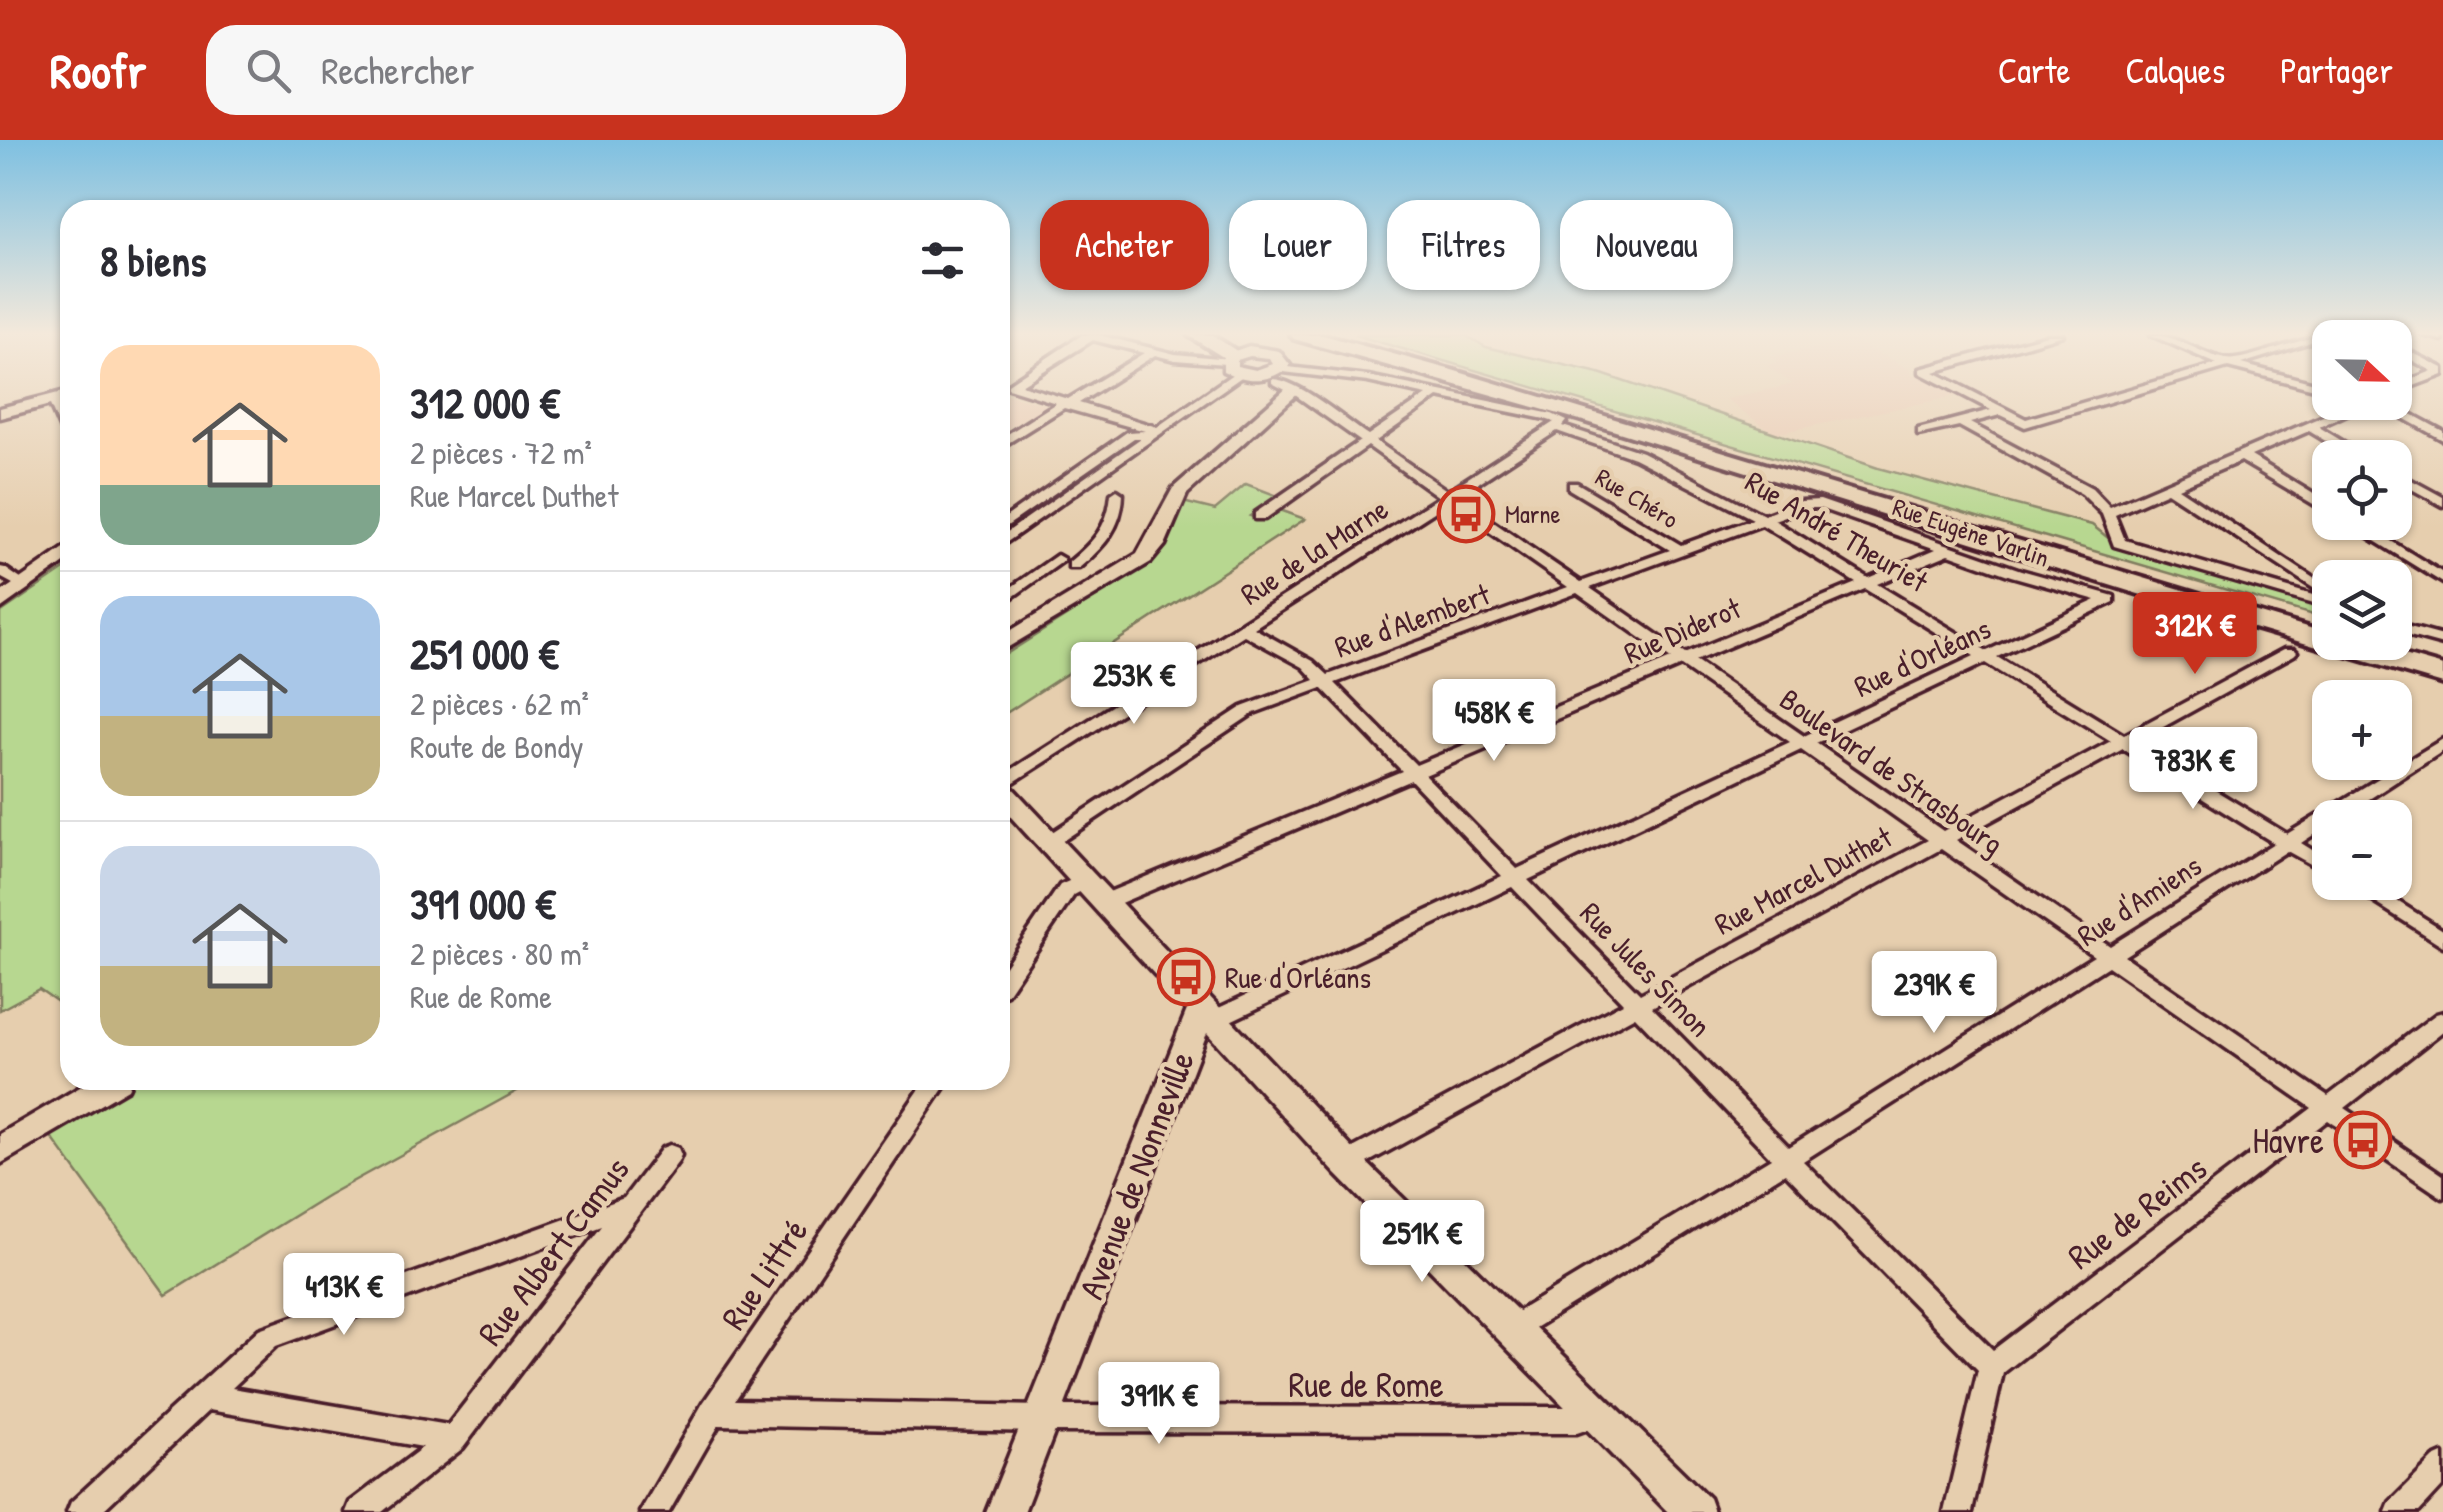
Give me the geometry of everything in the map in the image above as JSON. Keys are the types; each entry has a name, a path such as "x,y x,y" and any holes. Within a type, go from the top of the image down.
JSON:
{"highway":[{"path":"1537,399 2274,628 2443,674"},
{"path":"1548,399 2312,624"},
{"path":"2412,651 2443,660"}],"street":[{"path":"0,415 56,399"},
{"path":"1048,399 1157,433"},
{"path":"1010,438 1075,399"},
{"path":"1010,537 1157,433 1194,399"},
{"path":"1010,640 1144,558 1155,545 1179,492 1292,399"},
{"name":"Boulevard de Strasbourg","path":"1295,399 1368,441 2443,1188"},
{"path":"1260,516 1428,399"},
{"path":"1470,399 1548,416 1561,421 1556,427"},
{"path":"1974,399 2025,423 2107,399"},
{"path":"1922,432 1998,412"},
{"path":"2110,517 2168,487 2326,420"},
{"path":"2412,420 2443,436"},
{"path":"1960,422 2087,491 2110,517 2120,543 2312,596"},
{"name":"Rue de la Marne","path":"1010,781 1556,427"},
{"name":"Rue André Theuriet","path":"1556,427 1638,455 1762,520 2312,858"},
{"path":"2310,427 2333,440"},
{"path":"1010,520 1131,435 1157,433"},
{"path":"2240,456 2312,499"},
{"path":"2412,485 2443,502"},
{"name":"Rue Chéro","path":"1573,486 1678,549"},
{"path":"2168,487 2312,583"},
{"path":"1074,565 1110,534 1117,514 1117,494"},
{"name":"Rue d'Alembert","path":"1050,842 1248,710 1678,549 1806,504 1820,504"},
{"name":"Rue Eugène Varlin","path":"1820,504 2109,600"},
{"path":"2379,540 2443,579"},
{"name":"Rue Diderot","path":"1104,902 1949,549"},
{"path":"0,571 10,595 60,558"},
{"path":"1010,594 1057,559"},
{"name":"Rue d'Orléans","path":"1209,1013 1518,878 2109,600"},
{"name":"Rue Jules Simon","path":"1244,630 1308,664 1326,681 1411,774 1518,878 1787,1160 1992,1366"},
{"path":"2412,632 2443,641"},
{"name":"Rue Marcel Duthet","path":"1346,1163 2289,652"},
{"name":"Rue d'Amiens","path":"1511,1329 1787,1160 2443,744"},
{"path":"1010,798 1346,1163 1695,1512"},
{"path":"1010,974 1067,890 1085,881"},
{"path":"2381,900 2443,939"},
{"name":"Avenue de Nonneville","path":"1005,1512 1209,1013"},
{"name":"Rue de Reims","path":"1992,1366 2443,1020"},
{"path":"0,1137 79,1090"},
{"path":"0,1150 101,1090"},
{"name":"Rue Littré","path":"654,1512 712,1412 931,1090"},
{"name":"Rue Albert Camus","path":"360,1512 454,1439 670,1155"},
{"path":"81,1512 268,1337 632,1205"},
{"path":"1958,1512 1992,1366"},
{"path":"204,1396 454,1439"},
{"name":"Rue de Rome","path":"712,1412 1041,1419 1577,1420 1599,1413"},
{"path":"2400,1512 2443,1468"}],"shaded area":[{"path":"1010,399 1045,404 1048,409 1035,418 1028,416 1010,427"},
{"path":"1726,399 1942,399 1774,434"}],"green space":[{"path":"1574,399 1675,399 1878,468 2092,525 2117,545 2312,603 2312,615"},
{"path":"1246,484 1278,496 1250,516 1263,521 1280,510 1305,519 1010,711 1010,652 1154,560 1173,532 1183,502 1215,510"},
{"path":"60,572 60,1004 39,989 0,1010 0,613"},
{"path":"116,1090 519,1090 328,1195 166,1295 47,1131"}],"place":[{"name":"Marne","path":"1466,514"},
{"name":"Rue d'Orléans","path":"1186,977"},
{"name":"Havre","path":"2363,1140"}]}
